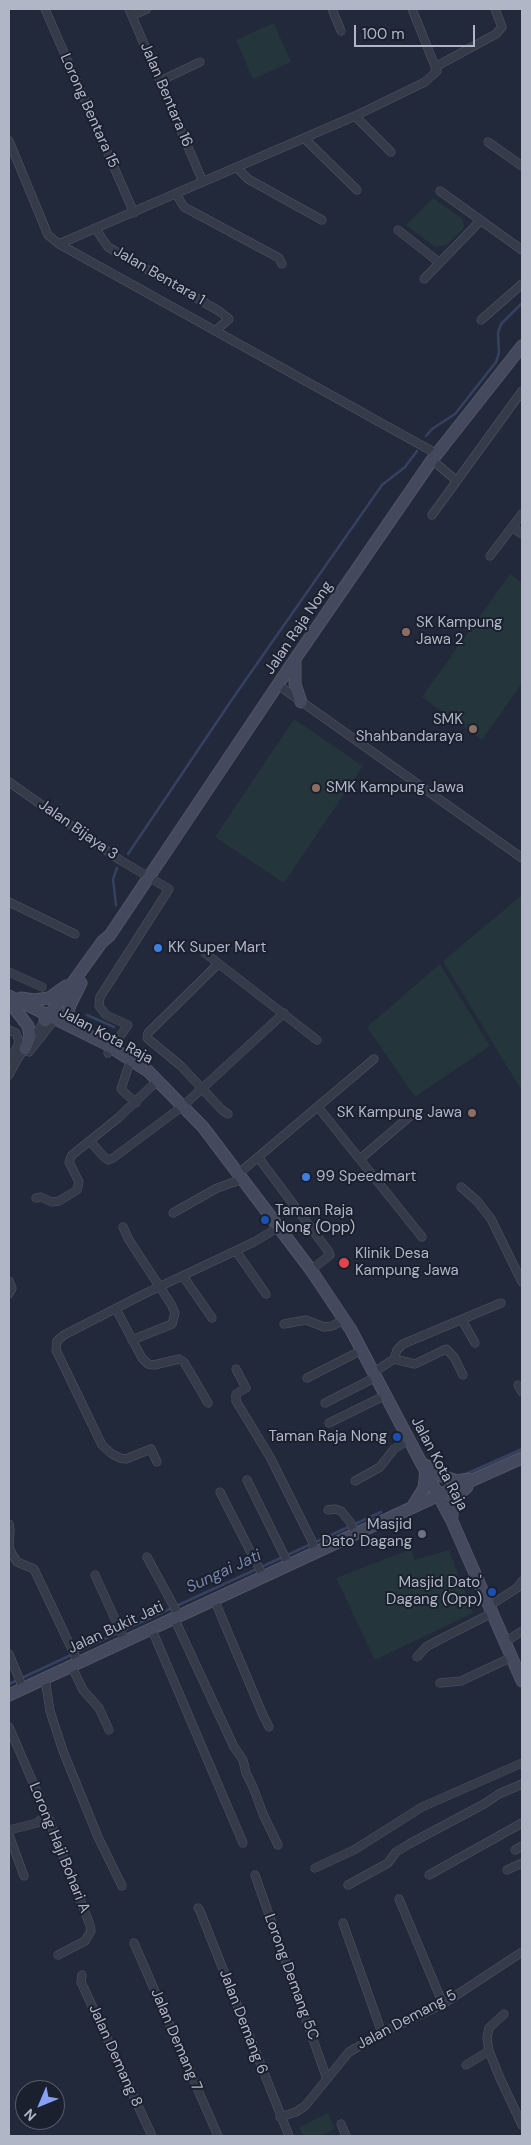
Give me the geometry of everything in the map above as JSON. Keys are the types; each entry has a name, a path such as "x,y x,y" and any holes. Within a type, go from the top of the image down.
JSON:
{"main road":[{"name":"Jalan Raja Nong","path":"50,1020 78,981 108,946 110,935 295,659 434,457 522,347"},
{"path":"295,659 295,684 301,702"},
{"path":"78,981 68,1013 69,1020 110,1050 148,1071 155,1079"},
{"path":"10,1000 49,998 78,981"},
{"path":"10,1000 28,1026 30,1036 25,1049"},
{"name":"Jalan Kota Raja","path":"10,1000 110,1050 129,1065 155,1079 203,1127 241,1176 311,1270 362,1350 439,1494 522,1681"},
{"path":"50,1020 85,1033"},
{"path":"410,1509 424,1488 424,1466 442,1476 457,1481 478,1477 522,1458"},
{"path":"452,1521 453,1499 478,1477"},
{"name":"Jalan Bukit Jati","path":"9,1694 22,1685 45,1678 74,1663 122,1635 152,1630 175,1612 214,1599 261,1571 353,1528 410,1509 478,1477"}],"street":[{"name":"Lorong Bentara 15","path":"45,9 134,213"},
{"path":"131,12 147,9"},
{"path":"332,9 341,31"},
{"path":"412,9 436,69"},
{"path":"59,244 355,116 425,82 436,69 496,34 502,27 496,9"},
{"name":"Jalan Bentara 16","path":"131,12 203,182"},
{"path":"160,81 200,62"},
{"path":"355,116 391,152"},
{"path":"304,138 356,190"},
{"path":"9,141 48,235 59,244 216,331 434,457 457,481"},
{"path":"488,142 522,166"},
{"path":"236,167 248,179 322,220"},
{"path":"440,191 522,250"},
{"path":"176,194 184,207 279,258 282,264"},
{"path":"424,279 481,220"},
{"name":"Jalan Bentara 1","path":"95,228 108,247 219,311 229,319 216,331"},
{"path":"398,230 440,263"},
{"path":"481,320 522,284"},
{"path":"432,515 522,391"},
{"path":"490,556 522,514"},
{"path":"512,527 522,534"},
{"path":"278,685 522,858"},
{"name":"Jalan Bijaya 3","path":"9,782 149,878 170,889 100,997 99,1006 106,1015 128,1024 110,1050"},
{"path":"9,902 76,934"},
{"path":"205,953 317,1040"},
{"path":"218,964 148,1033 147,1038 181,1066 228,1114"},
{"path":"9,972 42,987"},
{"path":"90,1141 108,1160 113,1158 183,1106 284,1013"},
{"path":"17,1064 18,1058 50,1020"},
{"path":"9,1075 50,1020"},
{"path":"9,1030 16,1033 19,1041 9,1060"},
{"path":"173,1213 241,1176 258,1157 374,1060"},
{"path":"129,1065 122,1089 136,1103"},
{"path":"36,1198 40,1197 52,1202 59,1201 77,1190 79,1182 69,1162 72,1156 136,1103 155,1079"},
{"path":"318,1107 422,1237"},
{"path":"360,1159 408,1117"},
{"path":"258,1157 327,1248 330,1255 311,1270"},
{"path":"461,1188 477,1201 490,1220 522,1282"},
{"path":"123,1227 129,1240 175,1313 175,1320 172,1324 132,1340"},
{"path":"156,1462 151,1449 126,1459 112,1454 102,1445 56,1350 57,1342 64,1335 142,1294 236,1251 278,1227"},
{"path":"236,1251 266,1294"},
{"path":"184,1276 212,1318"},
{"path":"9,1281 12,1288 9,1294"},
{"path":"325,1403 375,1374 394,1359 397,1350 403,1344 502,1303"},
{"path":"116,1309 142,1358 148,1364 154,1365 178,1359 184,1362 208,1403"},
{"path":"284,1324 306,1320 324,1327 332,1326 344,1320"},
{"path":"462,1320 475,1343"},
{"path":"394,1359 414,1364 446,1349 454,1357 463,1375"},
{"path":"306,1378 362,1350"},
{"path":"236,1369 246,1388 236,1394 236,1401 270,1457 314,1547"},
{"path":"329,1422 386,1394"},
{"path":"355,1481 380,1467 394,1449 410,1439"},
{"path":"247,1480 286,1559"},
{"path":"220,1492 261,1571"},
{"path":"328,1510 342,1511 353,1528"},
{"path":"9,1524 9,1546 12,1554 17,1562 34,1569 74,1663 83,1690 99,1708 109,1730"},
{"path":"148,1557 175,1612 234,1747 243,1760 246,1773 278,1845"},
{"path":"94,1575 122,1635"},
{"path":"417,1657 426,1647 491,1609 517,1588 522,1580"},
{"path":"214,1599 262,1713 270,1727"},
{"path":"152,1630 243,1843"},
{"path":"505,1642 522,1631"},
{"path":"9,1654 22,1685"},
{"path":"440,1683 461,1680 512,1657"},
{"path":"45,1678 50,1710 63,1751 98,1837 122,1886"},
{"name":"Lorong Haji Bohari A","path":"9,1727 47,1815 91,1931 85,1941 58,1955"},
{"path":"316,1868 354,1850 422,1807 522,1764"},
{"path":"348,1885 388,1863 396,1852 409,1844 499,1794 522,1784"},
{"path":"9,1830 37,1822 47,1815"},
{"path":"429,1875 522,1823"},
{"path":"9,1834 24,1876"},
{"path":"507,1870 522,1863"},
{"name":"Lorong Demang 5C","path":"255,1875 328,2079"},
{"path":"399,1899 442,2004"},
{"name":"Jalan Demang 6","path":"198,1908 289,2136"},
{"path":"343,1923 382,2032"},
{"name":"Jalan Demang 7","path":"134,1943 218,2136"},
{"name":"Jalan Demang 5","path":"280,2117 296,2112 305,2106 349,2052 382,2032 442,2004 522,1952"},
{"name":"Jalan Demang 8","path":"82,1975 81,1982 152,2136"},
{"path":"504,2014 489,2028 487,2038 489,2051 522,2125"},
{"path":"466,2065 489,2051"},
{"path":"341,2124 346,2136"}],"shaded area":[{"path":"274,23 291,62 253,79 236,40"},
{"path":"433,198 463,219 464,228 447,245 435,247 406,225"},
{"path":"510,574 522,583 522,683 482,740 422,697"},
{"path":"294,719 363,766 284,883 215,837"},
{"path":"522,895 522,1091 443,961"},
{"path":"440,964 490,1046 415,1097 367,1027"},
{"path":"411,1549 415,1560 449,1550 473,1613 375,1660 336,1578"},
{"path":"328,2113 335,2129 319,2136 303,2136 299,2127"}],"waterway":[{"path":"426,436 432,429 455,414 496,362 499,353 498,333 501,324 522,303"},
{"path":"128,854 233,698 382,485 405,467 417,451"},
{"path":"116,905 113,879 117,868"},
{"path":"87,1015 114,1027"},
{"name":"Sungai Jati","path":"468,1473 522,1449"},
{"name":"Sungai Jati","path":"76,1652 381,1512"},
{"name":"Sungai Jati","path":"9,1684 71,1655"}],"place":[{"name":"SK Kampung Jawa 2","path":"406,632"},
{"name":"SMK Shahbandaraya","path":"473,729"},
{"name":"SMK Kampung Jawa","path":"316,788"},
{"name":"KK Super Mart","path":"158,948"},
{"name":"SK Kampung Jawa","path":"472,1113"},
{"name":"99 Speedmart","path":"306,1177"},
{"name":"Taman Raja Nong (Opp)","path":"265,1220"},
{"name":"Klinik Desa Kampung Jawa","path":"344,1263"},
{"name":"Taman Raja Nong","path":"397,1437"},
{"name":"Masjid Dato' Dagang","path":"422,1534"},
{"name":"Masjid Dato' Dagang (Opp)","path":"492,1592"}]}
